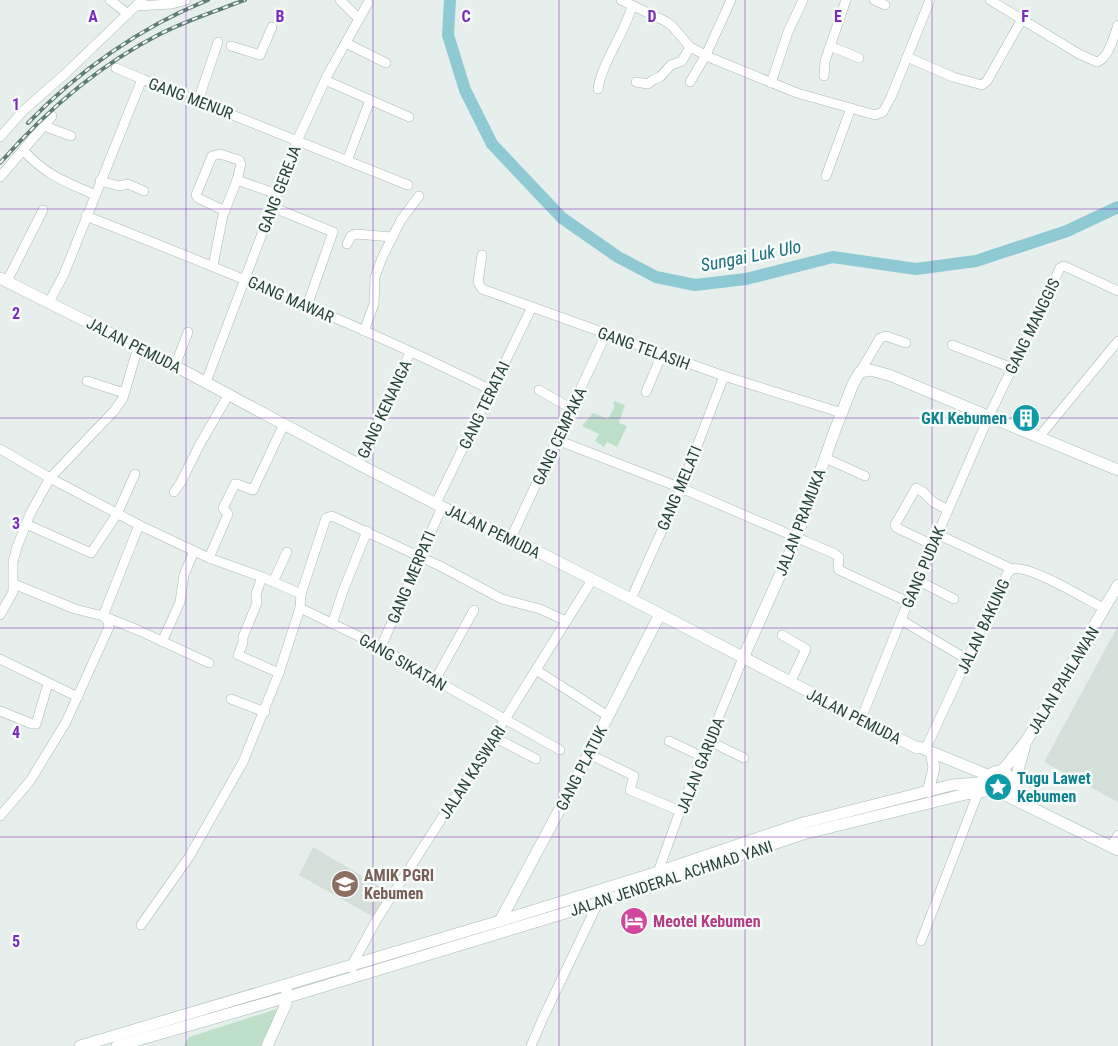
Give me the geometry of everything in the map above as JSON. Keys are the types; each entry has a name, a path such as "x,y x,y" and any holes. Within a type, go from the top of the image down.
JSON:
{"main road":[{"name":"JALAN PEMUDA","path":"3,280 206,382 358,464 631,599 790,683 992,784 1021,802 1115,849"},
{"path":"860,372 870,370 889,375 1118,470"},
{"name":"JALAN PRAMUKA","path":"743,658 796,538 853,384 860,372"},
{"name":"JALAN PAHLAWAN","path":"1002,771 1027,740 1118,585"},
{"name":"GANG PLATUK","path":"500,921 589,754 660,614"},
{"path":"1021,802 1017,792 1017,778 1027,740"},
{"path":"925,751 934,768 928,792"},
{"path":"995,771 1002,771 1008,775 1010,781 1007,790 992,784 995,771"},
{"name":"JALAN JENDERAL ACHMAD YANI","path":"117,1046 293,996 352,971 500,921 658,872 803,824 952,785 992,784"},
{"name":"JALAN JENDERAL ACHMAD YANI","path":"80,1046 286,984 352,971 598,903 803,834 966,794 978,793 992,784"},
{"path":"267,1046 283,1011 293,996 286,984"},
{"path":"230,1001 232,1014"}],"street":[{"path":"110,0 128,14"},
{"path":"0,137 24,110 72,68 139,3 172,4 186,0"},
{"path":"340,0 359,19"},
{"path":"621,0 667,22 673,26 690,47 706,55 797,93 876,115 883,112 891,97 930,0"},
{"path":"690,82 706,55 731,0"},
{"path":"771,82 788,32 803,0"},
{"path":"824,76 825,61 846,0"},
{"path":"874,0 885,4"},
{"path":"990,0 1078,54 1098,62 1103,60 1106,55 1118,25"},
{"name":"GANG GEREJA","path":"206,382 297,141 325,80 368,3"},
{"path":"598,89 602,74 632,6"},
{"path":"907,58 953,77 982,85 987,81 1022,19"},
{"path":"231,46 260,55 272,27"},
{"path":"198,101 218,42"},
{"path":"346,43 386,62"},
{"path":"830,46 859,58"},
{"path":"636,82 648,84 660,77 671,65 682,61 690,47"},
{"path":"116,68 142,79"},
{"name":"GANG MENUR","path":"49,302 64,274 142,79 408,185"},
{"path":"325,80 409,117"},
{"path":"347,161 370,100"},
{"path":"826,176 851,108"},
{"path":"0,177 52,116"},
{"path":"44,126 71,136"},
{"path":"23,150 50,175 95,195"},
{"path":"213,266 225,211 241,164 239,160 220,154 212,156 196,195 198,198 225,211"},
{"path":"237,180 277,194"},
{"path":"100,181 119,186 128,184 144,191"},
{"path":"364,331 374,304 377,271 401,220 419,196"},
{"path":"272,207 333,232 307,306"},
{"path":"3,280 43,210"},
{"name":"GANG MAWAR","path":"86,216 245,279 410,353 424,357 492,390"},
{"path":"347,244 351,236 356,234 392,237"},
{"name":"GANG TELASIH","path":"482,255 479,286 532,308 724,376 842,413"},
{"name":"GANG MANGGIS","path":"989,416 1061,266 1118,291"},
{"name":"GANG TERATAI","path":"439,505 532,308"},
{"path":"175,366 188,332"},
{"name":"GANG CEMPAKA","path":"511,538 606,334"},
{"path":"860,372 880,338 886,336 906,343"},
{"path":"1039,437 1118,341"},
{"path":"952,345 1012,368"},
{"path":"0,616 13,592 12,576 16,547 26,524 50,478 114,411 124,394 138,348"},
{"name":"GANG KENANGA","path":"358,464 410,353"},
{"path":"646,392 662,354"},
{"name":"GANG MELATI","path":"631,599 681,488 724,376"},
{"path":"87,381 124,394"},
{"path":"539,390 572,409"},
{"path":"174,492 229,394"},
{"name":"GANG PUDAK","path":"861,719 908,602 989,416"},
{"path":"209,558 228,514 223,508 235,484 253,490 284,424"},
{"path":"557,440 681,488 838,556 839,570 908,602"},
{"path":"0,449 139,525 209,558 262,577 301,594"},
{"path":"825,458 866,476"},
{"path":"26,524 90,553 117,514 135,474"},
{"path":"933,545 897,528 895,525 916,488 933,502 948,510"},
{"name":"GANG MERPATI","path":"381,648 439,505"},
{"path":"141,925 189,857 244,762 280,673 300,608 301,594 326,518 329,516 367,531 502,599 540,609 566,621"},
{"path":"103,616 139,525"},
{"path":"332,624 367,531"},
{"path":"938,534 1012,569"},
{"path":"162,642 180,602 184,575 194,551"},
{"path":"273,582 287,552"},
{"name":"JALAN BAKUNG","path":"925,751 1007,574 1012,569 1022,569 1047,578 1105,609"},
{"path":"262,577 256,594 257,603 238,655 280,673"},
{"name":"JALAN KASWARI","path":"352,971 377,919 506,719 592,580"},
{"path":"918,580 954,599"},
{"path":"14,584 75,608 103,616 209,663"},
{"name":"GANG SIKATAN","path":"300,608 381,648 560,750"},
{"path":"435,680 474,610"},
{"path":"0,816 30,781 66,722 109,627 108,621 103,616"},
{"path":"901,620 968,660"},
{"path":"782,636 806,649 790,683"},
{"name":"JALAN GARUDA","path":"658,872 680,811 743,658"},
{"path":"0,659 78,697"},
{"path":"536,670 608,716"},
{"path":"0,711 36,724 48,684"},
{"path":"231,699 265,712"},
{"path":"494,737 536,759"},
{"path":"669,741 703,757"},
{"path":"709,741 744,758"},
{"path":"589,754 634,776 630,790 680,811"},
{"path":"921,941 978,793"},
{"path":"1115,849 1118,835"},
{"path":"531,1046 598,903"}],"shaded area":[{"path":"1118,626 1118,802 1044,762"},
{"name":"AMIK PGRI Kebumen","path":"313,847 391,893 377,919 299,875"}],"green space":[{"path":"615,401 625,405 619,423 627,426 617,447 607,442 604,447 595,441 599,434 582,426 593,413 608,419 615,406 613,404"},
{"path":"283,1007 264,1046 184,1046 189,1037"}],"waterway":[{"name":"Sungai Luk Ulo","path":"450,0 448,35 465,90 492,144 562,218 618,257 656,277 695,285 746,279 833,257 916,269 976,261 1067,231 1118,207"}],"railway":[{"path":"28,123 89,68 112,52 159,23 208,0"},
{"path":"0,163 54,108 94,75 137,46 191,20 245,0"}],"place":[{"name":"GKI Kebumen","path":"1026,418"},
{"name":"Tugu Lawet Kebumen","path":"998,787"},
{"name":"AMIK PGRI Kebumen","path":"345,884"},
{"name":"Meotel Kebumen","path":"634,921"}]}
